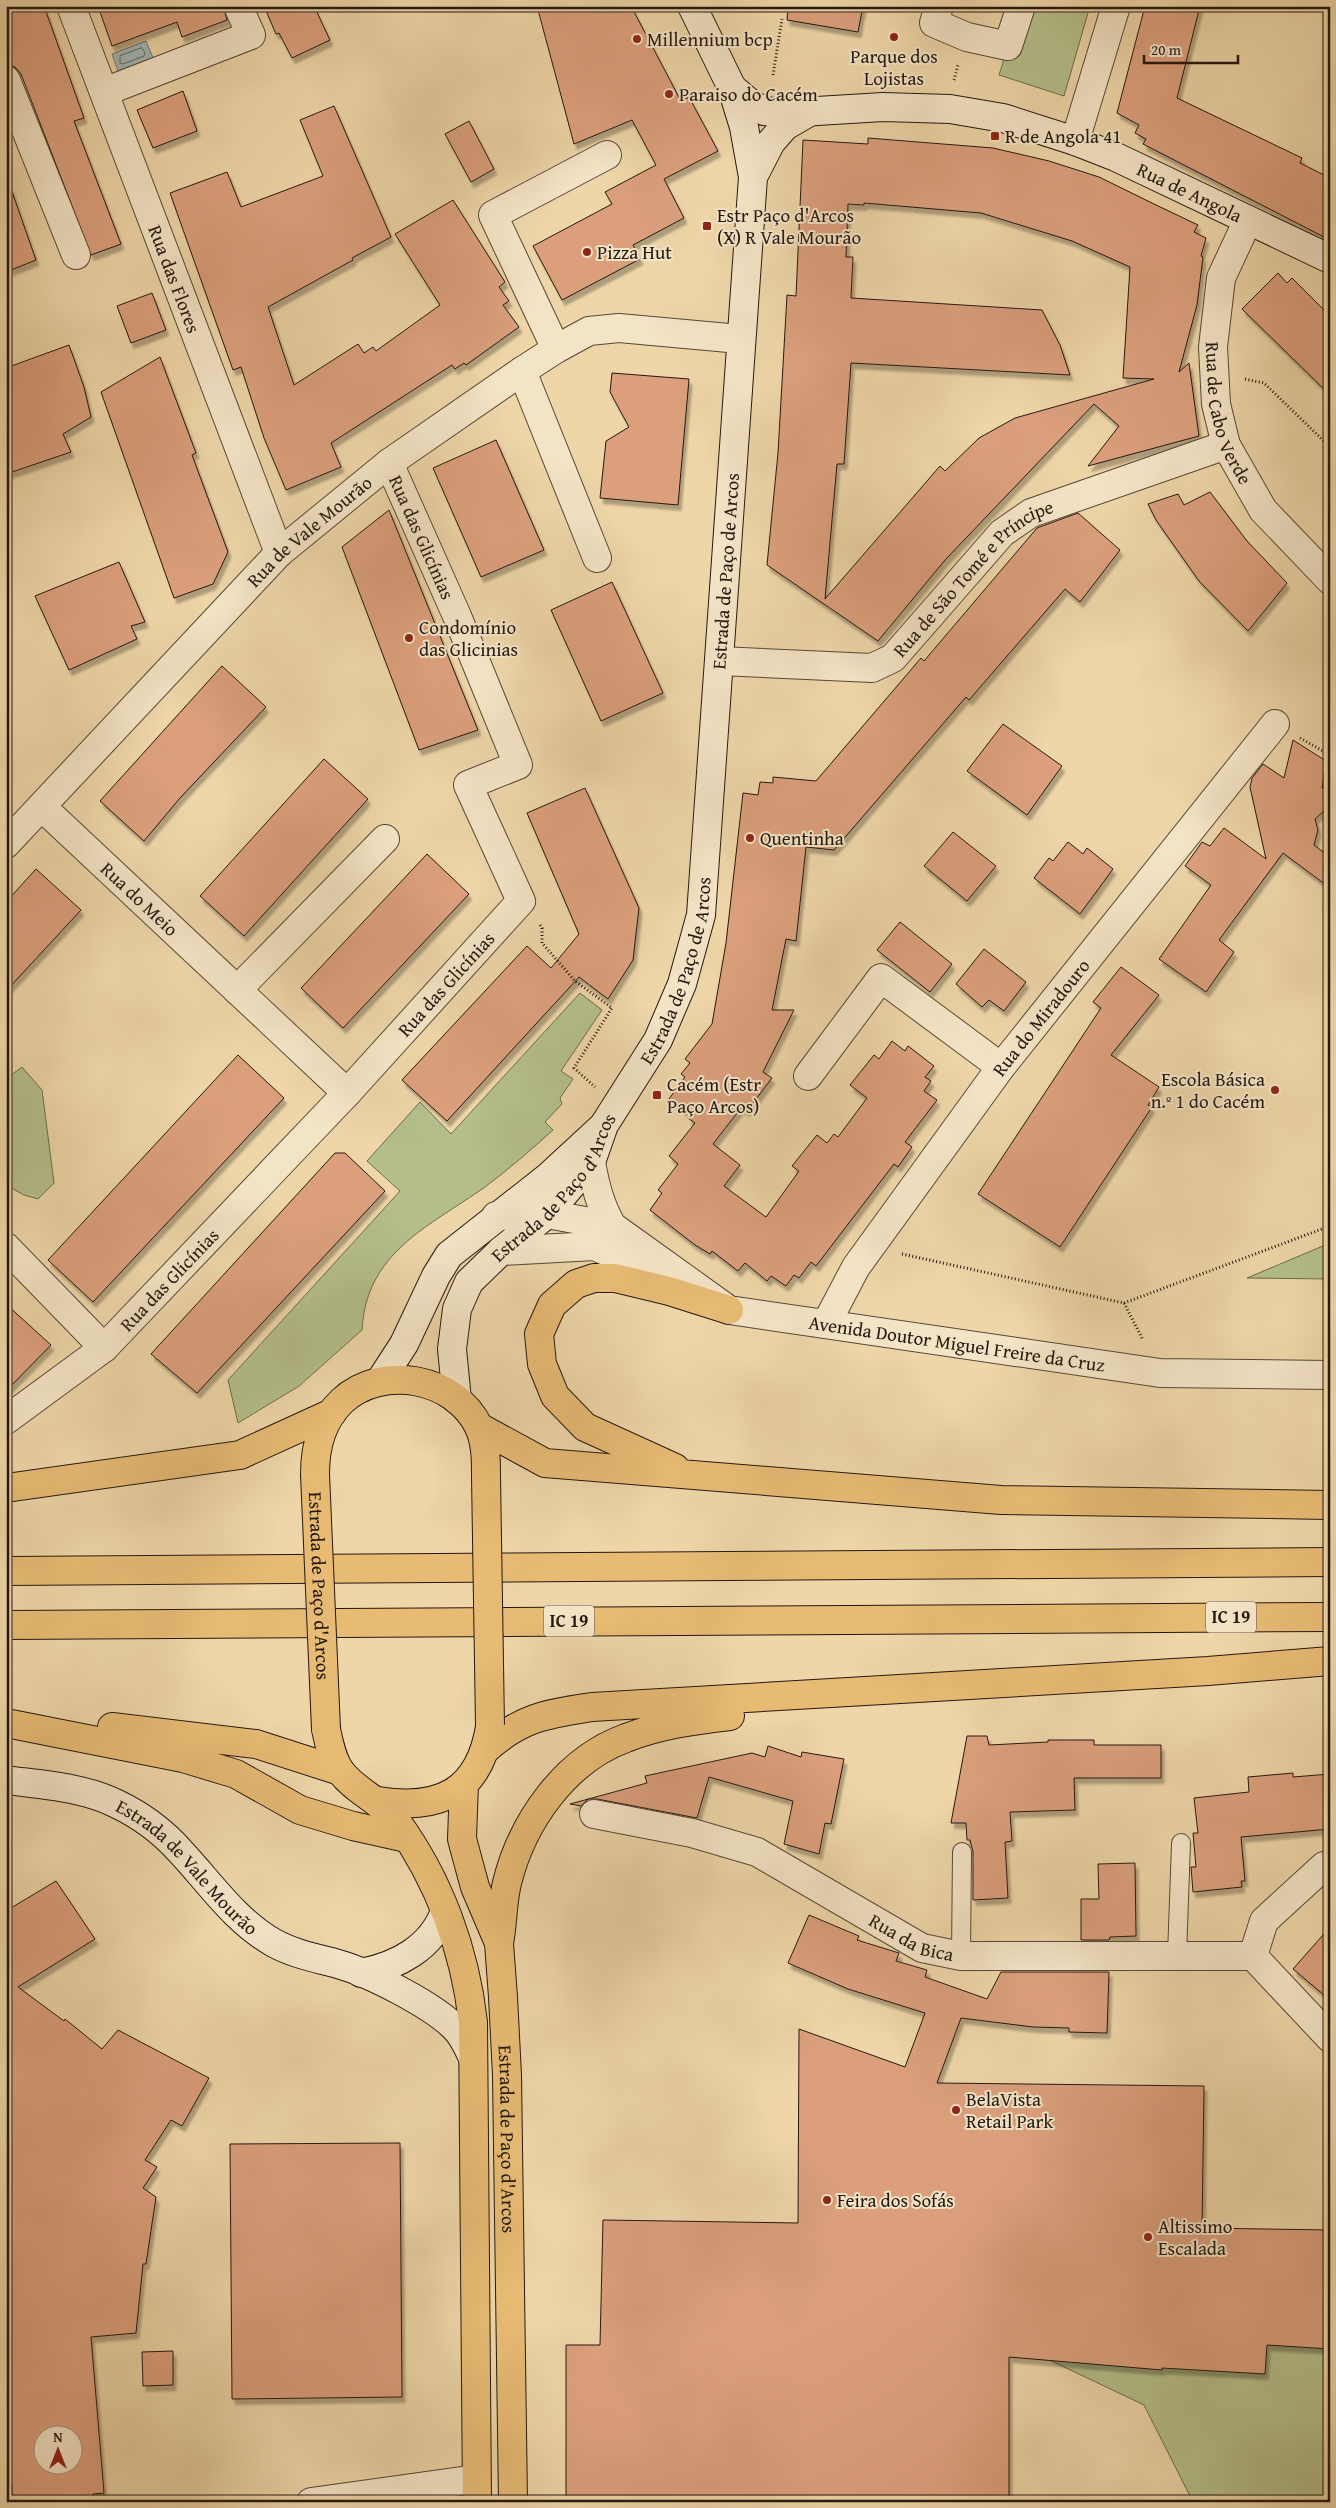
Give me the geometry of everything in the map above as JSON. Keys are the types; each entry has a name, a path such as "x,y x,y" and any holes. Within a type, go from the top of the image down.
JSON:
{"main road":[{"path":"692,1476 585,1427 555,1396 542,1364 539,1334 552,1305 576,1284 594,1278 615,1278 669,1291 729,1310"},
{"name":"Estrada de Paço d'Arcos","path":"378,1801 403,1805 424,1804 446,1797 464,1784 478,1768 488,1737 486,1451 479,1427 457,1400 439,1388 421,1381 380,1381 353,1392 332,1413 317,1443 315,1474 326,1729 340,1771 352,1783 378,1801 407,1838 435,1886 461,1953 468,1983 473,2022 476,2490"},
{"path":"6,1488 240,1454 332,1413"},
{"path":"479,1427 545,1463 1001,1500 1330,1505"},
{"path":"6,1571 1330,1562"},
{"name":"IC 19","path":"6,1625 1330,1617"},
{"path":"488,1737 505,1732 524,1722 556,1712 592,1707 1208,1671 1330,1661"},
{"path":"498,1944 507,1884 521,1841 553,1791 583,1762 603,1748 649,1730 764,1712 821,1694"},
{"path":"6,1715 256,1744 340,1771"},
{"path":"6,1723 183,1758 236,1774 300,1810 353,1826 407,1838"},
{"name":"Estrada de Paço d'Arcos","path":"464,1784 462,1839 475,1887 498,1944 507,2075 513,2502"}],"street":[{"name":"Rua das Flores","path":"71,6 279,553"},
{"path":"104,92 251,35 238,6"},
{"name":"Estrada de Paço de Arcos","path":"604,1125 658,1040 682,984 701,915 740,339 753,177 744,127 732,88 692,6"},
{"path":"939,6 934,23 967,37 1008,46 1022,6"},
{"path":"1075,141 1116,6"},
{"path":"6,80 76,255"},
{"name":"Rua de Angola","path":"732,88 751,104 764,111 784,113 883,107 950,109 1003,118 1075,141 1116,157 1330,258"},
{"path":"753,177 771,142 785,126 812,111"},
{"path":"556,349 493,215 607,155"},
{"name":"Rua de Cabo Verde","path":"1248,220 1221,278 1213,347 1216,404 1226,445 1262,510 1330,580"},
{"name":"Rua de Vale Mourão","path":"6,844 279,553 389,463 522,371 589,331 619,328 740,339"},
{"path":"522,371 597,558"},
{"name":"Rua de São Tomé e Príncipe","path":"718,661 872,668 893,658 1002,533 1031,513 1226,445"},
{"name":"Rua das Glicínias","path":"6,1420 104,1348 347,1093 521,901 468,785 518,765 457,616 389,463"},
{"name":"Rua do Miradouro","path":"826,1324 856,1267 1001,1067 1275,724"},
{"name":"Rua do Meio","path":"42,807 347,1093"},
{"path":"237,990 385,838"},
{"path":"808,1076 881,978 1001,1067"},
{"name":"Estrada de Paço d'Arcos","path":"457,1400 452,1349 457,1309 469,1282 501,1251 547,1214 591,1162 604,1125"},
{"name":"Estrada de Paço d'Arcos","path":"380,1381 404,1344 436,1276 449,1255 496,1216 548,1177 604,1125"},
{"name":"Avenida Doutor Miguel Freire da Cruz","path":"591,1162 600,1202 612,1226"},
{"name":"Avenida Doutor Miguel Freire da Cruz","path":"496,1216 547,1214 612,1226 729,1310 1160,1373 1330,1375"},
{"path":"501,1251 595,1246 639,1267 669,1291"},
{"path":"6,1247 104,1348"},
{"name":"Estrada de Vale Mourão","path":"6,1780 87,1793 115,1803 132,1812 179,1849 231,1911 252,1929 296,1953 361,1973 445,2019 464,2039 472,2056"},
{"name":"Rua da Bica","path":"594,1814 692,1833 757,1852 922,1948 960,1956 1253,1956"},
{"path":"1330,1866 1324,1866 1264,1921 1253,1956 1330,2038"},
{"path":"361,1973 380,1969 399,1961 419,1948 436,1931 445,1911"},
{"path":"311,2502 476,2490"}],"lane":[{"path":"1177,1956 1180,1843"},
{"path":"960,1956 962,1852"}],"path":[{"path":"773,75 782,19"},
{"path":"1214,375 1264,383 1330,448"},
{"path":"521,901 542,928 542,943 575,981 612,1008 574,1068"},
{"path":"870,1247 1124,1303 1330,1226"},
{"path":"1124,1303 1160,1373"}],"green space":[{"path":"1021,6 1090,6 1064,96 999,75"},
{"path":"580,993 602,1010 561,1071 573,1079 560,1098 562,1104 545,1122 553,1130 485,1187 404,1244 388,1261 375,1280 366,1303 362,1330 299,1386 238,1423 228,1380 400,1191 367,1161 420,1102 451,1134"},
{"path":"22,1067 42,1090 54,1183 38,1199 24,1195 6,1185 6,1079"},
{"path":"1330,1243 1330,1279 1247,1278"},
{"path":"1330,2308 1330,2502 1193,2502 1144,2405 1041,2356"}],"water":[{"path":"146,41 153,58 118,71 112,54"}],"building":[{"path":"6,6 44,6 84,118 74,121 121,244 91,255 21,74 15,67 6,65"},
{"path":"98,6 223,6 227,20 182,37 177,22 112,46"},
{"path":"264,6 314,6 330,40 292,58 279,33 276,34"},
{"path":"537,6 631,6 681,101 689,97 718,151 664,179 684,218 633,245 640,259 562,300 533,246 612,204 605,192 656,165 632,120 574,144"},
{"path":"788,6 863,6 858,32 787,20"},
{"path":"1145,6 1200,6 1177,98 1302,158 1300,163 1330,178 1330,240 1143,144 1146,139 1135,133 1139,125 1117,113"},
{"path":"183,91 197,131 153,148 137,110"},
{"path":"334,106 391,237 268,307 294,385 358,344 364,353 373,347 376,351 440,305 395,234 453,200 505,282 499,287 509,301 503,305 519,327 466,365 464,363 455,369 452,365 331,443 341,467 286,490 264,438 241,367 233,370 170,193 227,172 241,207 323,176 300,120"},
{"path":"469,121 494,169 471,182 445,134"},
{"path":"868,138 993,148 1049,161 1099,177 1198,225 1194,232 1206,238 1201,256 1203,257 1197,305 1179,372 1189,363 1199,436 1088,466 1119,426 1094,404 945,560 878,641 767,565 778,453 787,295 796,296 803,140 868,144","holes":["864,203 981,213 1072,241 1130,267 1123,378 1154,379 1015,418 979,438 945,471 940,466 825,599 837,464 844,464 851,363 1070,375 1060,345 1042,310 851,298 853,257 846,257 848,204 864,205"]},
{"path":"6,186 10,186 36,260 6,272"},
{"path":"1278,273 1287,283 1292,278 1330,316 1330,395 1242,309"},
{"path":"152,293 166,330 131,343 117,306"},
{"path":"69,345 84,387 91,417 63,434 71,452 6,474 6,368"},
{"path":"160,357 196,453 192,455 228,552 213,584 174,598 101,392"},
{"path":"612,373 689,379 678,505 600,498 606,441 629,427 610,392"},
{"path":"496,440 544,550 481,577 433,468"},
{"path":"1210,492 1247,541 1287,583 1248,631 1199,581 1156,520 1148,504 1178,494 1184,505"},
{"name":"Condomínio das Glicinias","path":"389,510 478,730 419,750 342,547"},
{"path":"1078,513 1120,550 1080,602 1065,589 969,700 966,697 834,850 806,847 796,941 786,939 772,1010 794,1010 763,1072 772,1078 747,1111 741,1108 713,1144 740,1165 724,1186 766,1217 799,1171 792,1166 817,1135 827,1143 834,1134 838,1137 867,1098 850,1085 874,1055 879,1059 892,1041 905,1051 908,1046 934,1066 925,1077 931,1081 924,1091 937,1100 905,1142 912,1147 898,1167 894,1164 816,1266 811,1262 799,1278 794,1275 786,1286 771,1276 767,1281 745,1263 738,1271 712,1251 710,1254 695,1245 650,1210 662,1193 658,1190 678,1164 669,1156 695,1123 688,1118 690,1115 669,1099 685,1077 681,1074 690,1063 685,1059 712,1024 726,943 743,793 758,795 760,782 773,783 773,777 816,781 921,658 924,661 1037,528"},
{"path":"119,562 145,622 131,626 137,639 69,670 35,596"},
{"path":"612,582 663,693 601,721 551,610"},
{"path":"222,666 266,707 180,798 144,841 100,801"},
{"path":"1003,724 1062,766 1027,815 967,771"},
{"path":"1293,740 1326,761 1322,788 1330,790 1330,801 1325,810 1315,819 1318,830 1314,845 1330,857 1330,888 1283,853 1219,940 1234,952 1206,992 1159,959 1211,885 1185,866 1202,842 1210,846 1224,828 1266,859 1250,787 1252,778 1263,764 1284,778"},
{"path":"324,759 368,799 244,936 200,896"},
{"path":"585,788 639,908 633,960 608,999 579,977 447,1121 402,1080 527,946 551,968 579,934 527,813"},
{"path":"953,832 996,866 967,901 924,866"},
{"path":"1068,842 1083,854 1087,848 1113,869 1080,914 1034,878 1049,858 1053,861"},
{"path":"427,854 469,894 343,1028 301,988"},
{"path":"36,869 81,910 6,991 6,902"},
{"path":"900,922 952,964 930,992 877,950"},
{"path":"984,949 1026,982 1004,1011 989,1000 982,1007 956,984"},
{"path":"1121,967 1159,995 1111,1055 1159,1087 1148,1105 1152,1107 1060,1247 978,1194 1101,1008 1093,1002"},
{"path":"238,1055 284,1098 93,1302 48,1260"},
{"path":"335,1153 345,1153 385,1191 197,1393 151,1354"},
{"path":"6,1304 51,1345 6,1391"},
{"path":"967,1736 987,1736 989,1745 1048,1742 1048,1740 1094,1740 1094,1745 1161,1745 1161,1778 1074,1778 1075,1810 1010,1812 1012,1841 1005,1842 1008,1898 973,1900 973,1852 970,1840 967,1840 966,1823 951,1823"},
{"path":"768,1746 801,1757 802,1752 844,1759 831,1824 825,1823 819,1854 784,1844 793,1801 709,1777 697,1818 597,1799 588,1799 647,1783 645,1776 752,1753 765,1757"},
{"path":"1293,1773 1293,1777 1330,1774 1330,1829 1241,1837 1245,1881 1241,1881 1242,1887 1193,1892 1191,1867 1196,1867 1193,1833 1198,1833 1194,1798 1249,1792 1248,1777"},
{"path":"588,1799 581,1806 570,1804"},
{"path":"1135,1863 1136,1936 1110,1937 1109,1940 1081,1940 1081,1899 1099,1899 1098,1864"},
{"path":"56,1881 95,1939 18,1987 64,2021 65,2019 102,2049 118,2030 209,2078 182,2126 171,2120 145,2160 157,2167 143,2188 156,2197 146,2264 143,2264 136,2333 91,2337 104,2493 93,2494 94,2502 13,2502 12,2483 9,2483 6,2443 6,1911"},
{"path":"809,1915 859,1936 857,1940 899,1953 896,1961 927,1970 925,1977 987,1999 1001,1972 1109,1972 1107,2033 1069,2032 1069,2028 1033,2027 961,2018 937,2083 1204,2086 1202,2228 1330,2230 1330,2349 1267,2345 1265,2374 1162,2368 1162,2370 1009,2357 1009,2502 566,2502 566,2345 600,2345 603,2220 798,2223 799,2029 905,2067 925,2013 848,1989 788,1963"},
{"path":"1330,1927 1330,2000 1293,1969"},
{"path":"400,2143 402,2397 232,2399 230,2144"},
{"path":"173,2351 173,2385 143,2386 142,2352"}],"place":[{"name":"Parque dos Lojistas","path":"894,37"},
{"name":"Millennium bcp","path":"637,39"},
{"name":"Paraiso do Cacém","path":"669,94"},
{"name":"R de Angola 41","path":"995,136"},
{"name":"Estr Paço d'Arcos (X) R Vale Mourão","path":"707,226"},
{"name":"Pizza Hut","path":"587,252"},
{"name":"Condomínio das Glicinias","path":"409,638"},
{"name":"Quentinha","path":"750,838"},
{"name":"Escola Básica n.º 1 do Cacém","path":"1275,1090"},
{"name":"Cacém (Estr Paço Arcos)","path":"657,1095"},
{"name":"BelaVista Retail Park","path":"956,2110"},
{"name":"Feira dos Sofás","path":"827,2200"},
{"name":"Altissimo Escalada","path":"1148,2237"}]}
